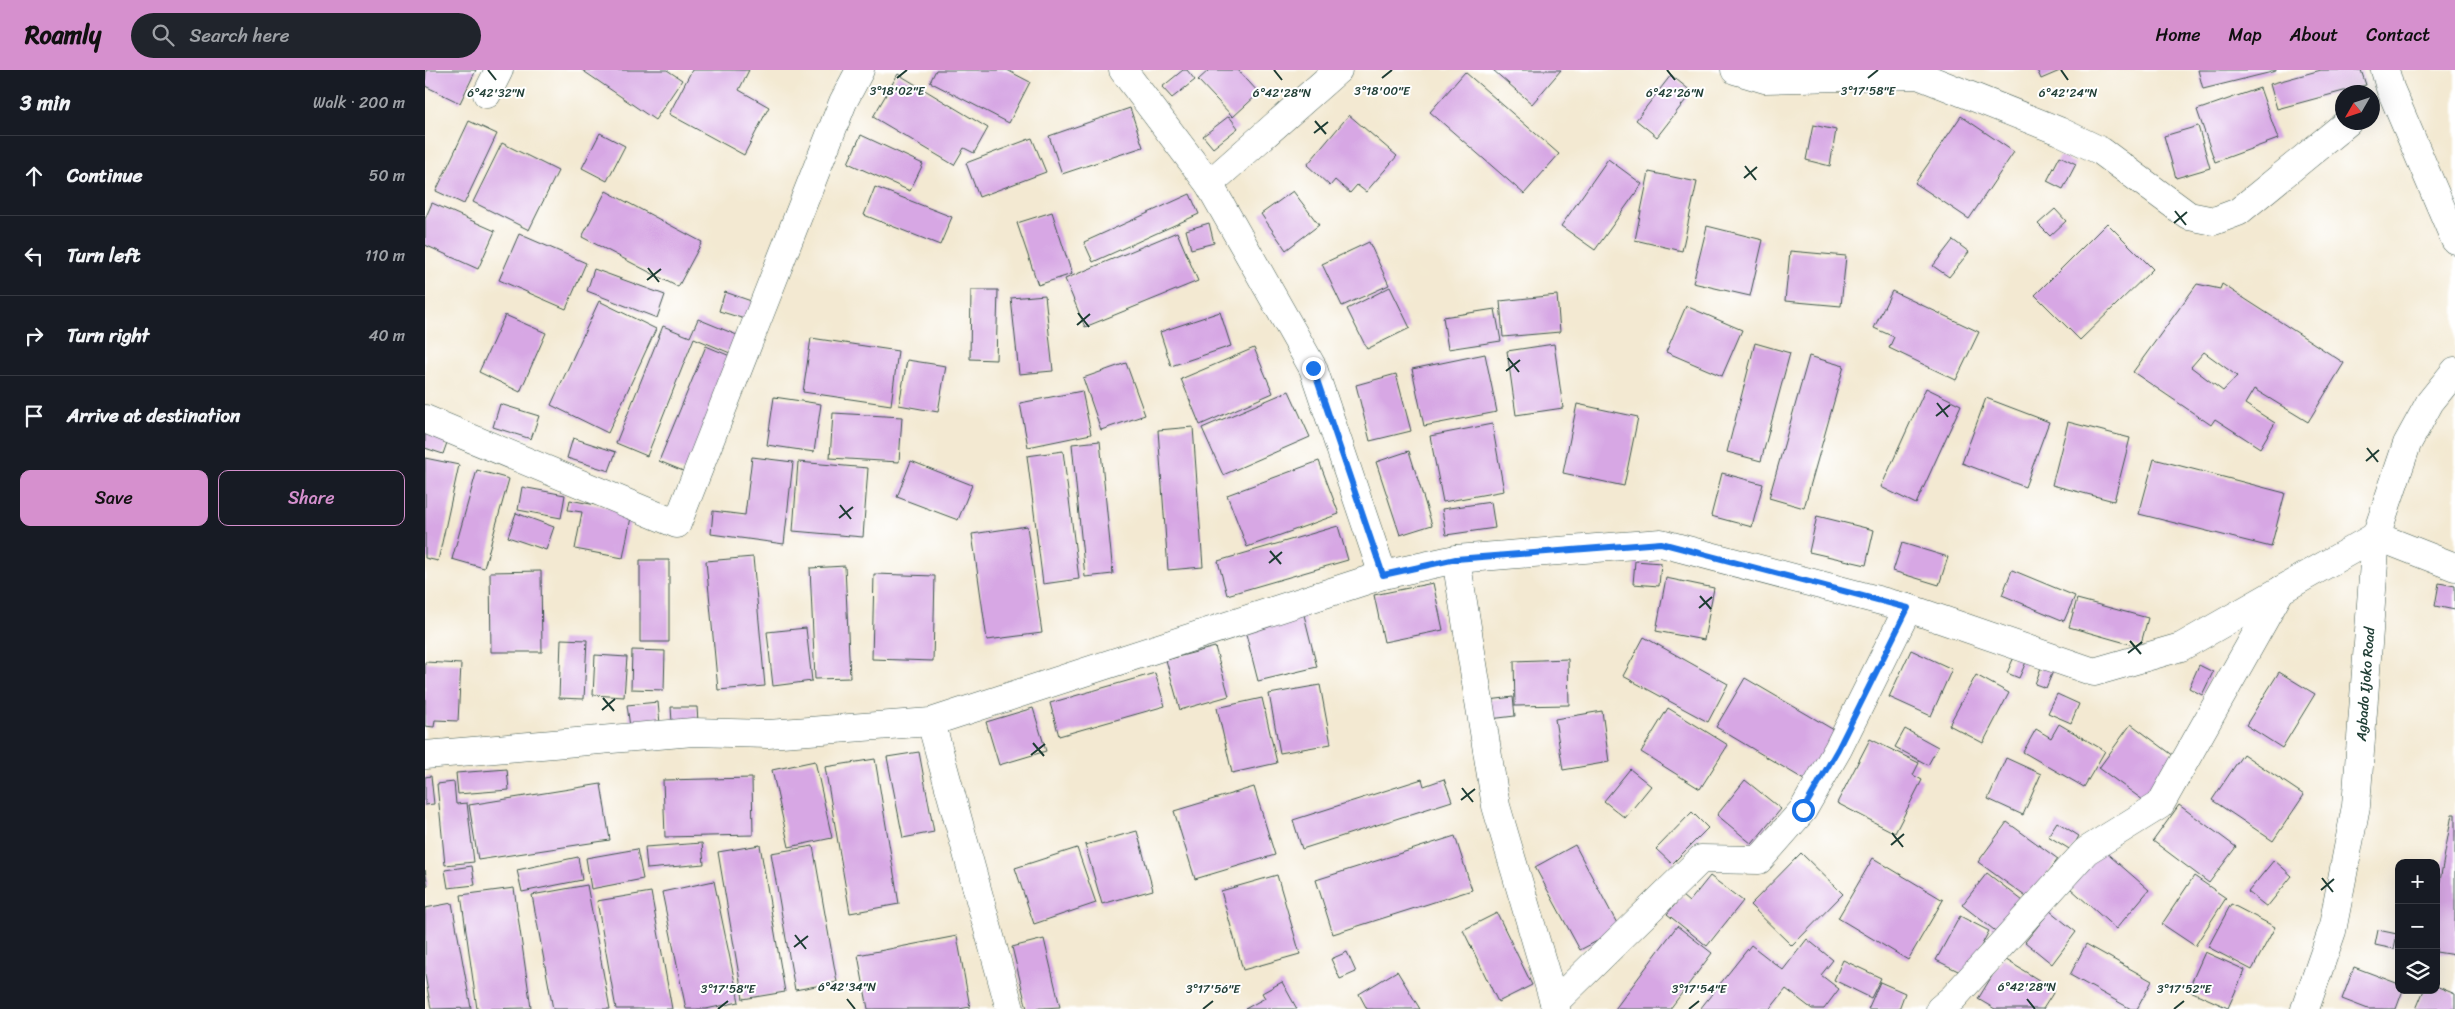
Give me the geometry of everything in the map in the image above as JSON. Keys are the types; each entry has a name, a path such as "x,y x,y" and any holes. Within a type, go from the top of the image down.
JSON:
{"street":[{"path":"425,419 677,524 843,102 860,70"},
{"path":"1123,70 1209,184 1313,368 1383,575"},
{"path":"1209,184 1338,70"},
{"path":"1735,70 1765,79 1918,72 2059,130 2101,151 2189,216 2214,221 2238,212 2338,130"},
{"path":"2383,87 2455,240"},
{"name":"Agbado Ijoko Road","path":"2305,1009 2316,982 2332,931 2356,806 2376,536 2407,444 2430,402 2455,371"},
{"path":"425,755 693,732 768,734 931,722 1383,575 1456,559 1661,543 1908,608 2094,672 2181,647 2376,536 2455,567"},
{"path":"1456,559 1496,806 1555,1006 1701,859 1759,860 1803,810 1838,749 1908,608"},
{"path":"1940,1009 1953,998 2086,851 2160,806 2281,590"},
{"path":"931,722 1010,1009"}],"building":[{"path":"426,70 476,70 460,103 425,86"},
{"path":"582,70 667,70 682,80 655,120"},
{"path":"692,70 749,70 739,90 769,107 744,155 669,114"},
{"path":"936,70 1007,70 1030,82 1009,123 930,82"},
{"path":"1183,70 1187,70 1195,80 1172,98 1162,87"},
{"path":"1209,70 1238,70 1259,93 1233,117 1198,80"},
{"path":"1493,70 1561,70 1532,104"},
{"path":"2037,70 2062,70 2041,79"},
{"path":"2198,70 2276,70 2276,71 2203,89"},
{"path":"2321,70 2361,70 2366,85 2335,85 2335,93 2277,109 2270,84"},
{"path":"1465,72 1559,154 1524,194 1430,112"},
{"path":"898,74 988,128 974,153 964,148 954,165 873,117"},
{"path":"1671,75 1692,92 1657,137 1636,120"},
{"path":"2260,88 2278,139 2215,162 2197,110"},
{"path":"1130,108 1143,147 1062,174 1049,136"},
{"path":"1349,115 1397,156 1366,192 1357,185 1350,193 1335,180 1330,186 1307,165"},
{"path":"1229,116 1238,128 1213,148 1203,136"},
{"path":"1961,116 2014,152 1969,219 1915,183"},
{"path":"469,121 497,134 464,204 436,191"},
{"path":"1813,125 1836,130 1830,166 1806,160"},
{"path":"2198,126 2210,168 2176,178 2164,136"},
{"path":"600,133 625,146 607,181 582,168"},
{"path":"861,135 923,164 910,191 848,163"},
{"path":"1032,138 1046,172 979,197 966,163"},
{"path":"502,143 558,171 529,230 473,202"},
{"path":"2060,156 2076,164 2063,189 2047,181"},
{"path":"1608,159 1642,184 1595,250 1561,226"},
{"path":"1649,172 1697,182 1682,251 1635,240"},
{"path":"875,187 952,217 940,245 864,215"},
{"path":"606,191 702,242 678,287 582,237"},
{"path":"1293,191 1319,225 1286,250 1261,214"},
{"path":"1190,194 1199,214 1093,262 1084,242"},
{"path":"432,203 495,231 478,269 425,245 425,219"},
{"path":"2055,209 2066,221 2050,236 2038,224"},
{"path":"1052,212 1072,274 1038,285 1017,223"},
{"path":"1209,223 1214,243 1191,249 1186,230"},
{"path":"2107,223 2153,269 2080,340 2035,295"},
{"path":"1707,226 1763,240 1750,296 1693,283"},
{"path":"1177,232 1198,281 1085,327 1065,279"},
{"path":"519,234 586,263 566,309 499,280"},
{"path":"1953,240 1969,252 1949,277 1933,266"},
{"path":"1369,242 1389,285 1342,306 1322,264"},
{"path":"1790,251 1846,256 1841,306 1785,301"},
{"path":"594,269 665,295 657,318 587,291"},
{"path":"2197,284 2220,289 2222,284 2344,363 2308,422 2254,389 2245,404 2275,423 2260,448 2215,419 2211,425 2133,372","holes":["2204,352 2237,376 2223,391 2191,367"]},
{"path":"1390,287 1410,328 1367,349 1347,309"},
{"path":"971,290 998,290 996,360 970,359"},
{"path":"1892,291 1979,332 1956,380 1889,348 1894,337 1874,328"},
{"path":"725,292 757,303 751,321 719,311"},
{"path":"1045,295 1053,371 1019,374 1011,298"},
{"path":"1557,295 1560,332 1503,337 1500,301"},
{"path":"599,301 656,329 608,433 551,405"},
{"path":"1686,306 1742,330 1722,376 1666,352"},
{"path":"1495,309 1501,341 1448,349 1443,317"},
{"path":"1220,312 1231,346 1171,366 1160,332"},
{"path":"505,315 546,333 520,392 479,372"},
{"path":"698,319 737,335 730,353 694,338 647,456 616,443 663,326 690,337"},
{"path":"811,338 898,351 891,405 803,392"},
{"path":"1755,343 1790,353 1761,461 1727,452"},
{"path":"1554,344 1563,408 1516,415 1507,351"},
{"path":"706,346 735,358 688,473 659,461"},
{"path":"1254,348 1273,393 1200,425 1181,379"},
{"path":"1485,354 1497,412 1424,426 1412,369"},
{"path":"1809,356 1844,366 1804,508 1769,498"},
{"path":"907,360 946,366 938,412 899,405"},
{"path":"1126,363 1145,415 1101,430 1083,378"},
{"path":"1396,374 1411,431 1370,441 1356,385"},
{"path":"1926,388 1961,405 1916,504 1881,487"},
{"path":"1082,391 1091,434 1028,447 1020,403"},
{"path":"1289,391 1310,437 1223,475 1202,428"},
{"path":"774,397 821,404 814,452 767,445"},
{"path":"1986,398 2049,422 2025,487 1962,463"},
{"path":"500,404 539,416 531,439 493,427"},
{"path":"1577,404 1638,417 1624,486 1563,473"},
{"path":"833,413 902,417 899,462 830,458"},
{"path":"2068,422 2130,438 2114,501 2052,485"},
{"path":"1492,424 1504,491 1443,502 1430,436"},
{"path":"1193,427 1203,567 1168,570 1158,430"},
{"path":"425,429 449,437 443,454 425,448"},
{"path":"573,438 616,452 609,471 567,458"},
{"path":"1100,441 1113,574 1085,577 1072,444"},
{"path":"1063,451 1079,579 1043,584 1027,456"},
{"path":"1409,451 1432,525 1400,535 1376,462"},
{"path":"752,457 793,462 784,544 711,534 713,511 745,515"},
{"path":"425,458 459,465 438,561 425,558"},
{"path":"2154,459 2285,493 2271,547 2139,514"},
{"path":"911,461 972,485 958,520 897,497"},
{"path":"1319,461 1339,514 1247,547 1227,495"},
{"path":"798,462 868,468 863,537 793,531"},
{"path":"477,470 509,479 484,568 452,559"},
{"path":"1722,473 1763,484 1752,527 1711,516"},
{"path":"522,487 565,495 561,518 518,510"},
{"path":"570,500 632,512 623,558 575,549 582,512 568,510"},
{"path":"1491,502 1495,528 1446,535 1442,509"},
{"path":"516,513 554,527 546,550 508,537"},
{"path":"1817,516 1874,530 1866,565 1809,552"},
{"path":"1027,526 1042,633 987,640 972,534"},
{"path":"1338,526 1348,560 1227,595 1218,561"},
{"path":"1902,543 1948,557 1939,585 1893,571"},
{"path":"753,557 765,686 718,690 706,561"},
{"path":"640,560 669,560 669,642 640,642"},
{"path":"1635,561 1661,563 1659,586 1633,584"},
{"path":"845,566 850,678 815,679 810,568"},
{"path":"2012,570 2075,596 2064,621 2002,595"},
{"path":"541,571 542,652 491,652 490,572"},
{"path":"874,574 935,576 933,661 872,659"},
{"path":"1666,578 1714,588 1704,640 1656,631"},
{"path":"1433,583 1443,630 1384,642 1374,595"},
{"path":"2439,583 2455,586 2455,610 2435,606"},
{"path":"2077,599 2148,618 2140,647 2069,627"},
{"path":"1304,615 1317,667 1258,681 1245,630"},
{"path":"806,628 812,681 773,686 767,632"},
{"path":"1644,637 1728,684 1708,722 1623,676"},
{"path":"561,639 587,640 584,699 559,698"},
{"path":"1215,647 1229,696 1180,710 1166,660"},
{"path":"632,650 665,651 664,690 631,689"},
{"path":"1911,650 1952,669 1931,716 1889,697"},
{"path":"595,655 627,657 624,697 593,695"},
{"path":"2014,657 2026,662 2019,678 2007,673"},
{"path":"1568,659 1569,705 1515,706 1514,661"},
{"path":"425,662 461,664 458,721 435,720 434,727 425,726"},
{"path":"2042,665 2054,669 2046,688 2035,684"},
{"path":"2199,665 2213,672 2202,695 2189,688"},
{"path":"2279,672 2315,694 2282,748 2246,725"},
{"path":"1155,673 1165,706 1059,736 1050,703"},
{"path":"1976,675 2009,693 1983,743 1949,725"},
{"path":"1745,678 1839,733 1810,783 1716,727"},
{"path":"1320,685 1331,744 1280,753 1269,694"},
{"path":"2057,694 2079,704 2071,723 2048,713"},
{"path":"1513,697 1515,716 1490,719 1489,700"},
{"path":"1262,698 1277,763 1232,773 1217,708"},
{"path":"658,702 660,724 630,727 627,705"},
{"path":"671,707 697,707 698,722 672,722"},
{"path":"1033,708 1046,751 999,765 986,722"},
{"path":"1668,708 1728,745 1700,789 1641,752"},
{"path":"1602,711 1609,762 1563,770 1555,719"},
{"path":"2059,724 2105,751 2084,787 2023,752 2036,729 2051,738"},
{"path":"2131,724 2178,759 2147,803 2099,768"},
{"path":"1905,729 1938,747 1928,765 1895,747"},
{"path":"1870,739 1919,763 1913,775 1922,780 1895,833 1837,803"},
{"path":"919,752 934,832 903,838 887,757"},
{"path":"2243,754 2304,795 2273,841 2212,800"},
{"path":"2006,758 2041,774 2023,815 1988,799"},
{"path":"875,759 899,904 850,913 825,767"},
{"path":"815,761 832,838 789,847 772,770"},
{"path":"507,769 509,790 458,794 456,773"},
{"path":"1630,769 1651,786 1625,818 1604,801"},
{"path":"431,776 434,804 425,805 425,777"},
{"path":"752,778 753,835 665,837 663,780"},
{"path":"1422,779 1424,786 1444,779 1452,801 1302,849 1293,820"},
{"path":"1745,780 1781,809 1752,844 1717,815"},
{"path":"454,782 456,804 467,803 474,862 445,865 437,784"},
{"path":"601,784 610,840 478,860 469,805"},
{"path":"1254,787 1275,855 1195,879 1174,811"},
{"path":"2179,805 2236,847 2209,883 2153,841"},
{"path":"1692,812 1708,828 1672,864 1656,849"},
{"path":"2452,814 2455,814 2455,955 2440,953 2440,881"},
{"path":"2007,822 2058,859 2029,899 1978,862"},
{"path":"2057,822 2079,836 2071,850 2048,836"},
{"path":"1137,831 1153,890 1102,904 1085,845"},
{"path":"1455,836 1472,890 1333,934 1316,880"},
{"path":"702,843 704,864 647,869 645,847"},
{"path":"760,845 785,992 743,999 718,852"},
{"path":"1575,845 1620,929 1580,950 1535,867"},
{"path":"813,846 837,982 795,990 771,853"},
{"path":"1077,848 1096,903 1034,924 1015,868"},
{"path":"637,849 643,879 591,889 586,858"},
{"path":"2103,850 2149,890 2116,929 2070,888"},
{"path":"1801,853 1843,894 1792,946 1750,905"},
{"path":"578,857 582,880 522,892 517,870"},
{"path":"1873,858 1943,900 1908,960 1838,918"},
{"path":"2274,860 2292,876 2267,907 2248,892"},
{"path":"472,866 475,885 448,888 445,870"},
{"path":"425,870 428,886 425,887"},
{"path":"1987,873 2023,901 1998,933 1962,905"},
{"path":"1277,875 1300,954 1243,970 1221,891"},
{"path":"1710,876 1743,901 1707,946 1667,914 1682,896 1689,902"},
{"path":"2194,876 2226,898 2195,946 2162,924"},
{"path":"714,881 739,1002 706,1009 686,1009 662,892"},
{"path":"587,885 610,1009 553,1009 532,895"},
{"path":"514,888 531,1008 477,1009 461,895"},
{"path":"651,892 672,1009 616,1009 597,901"},
{"path":"452,903 471,1008 431,1009 425,975 425,908"},
{"path":"2231,904 2275,927 2252,970 2208,947"},
{"path":"2050,911 2076,932 2052,964 2025,942"},
{"path":"1497,913 1532,985 1498,1002 1463,930"},
{"path":"1960,916 1989,931 1966,975 1936,960"},
{"path":"1677,926 1712,953 1670,1009 1615,1009"},
{"path":"2378,930 2395,934 2394,949 2375,945"},
{"path":"957,936 970,1007 959,1009 868,1009 858,955"},
{"path":"1044,939 1060,1007 1027,1009 1012,947"},
{"path":"1807,939 1833,960 1821,975 1839,989 1824,1009 1812,1009 1786,989 1770,1009 1700,1009 1751,945 1783,970"},
{"path":"2086,944 2152,981 2137,1009 2131,1009 2070,975"},
{"path":"1347,952 1356,972 1340,979 1331,959"},
{"path":"2205,952 2245,970 2228,1008 2188,990"},
{"path":"2003,958 2055,990 2043,1009 1995,1009 1978,999"},
{"path":"1843,960 1881,978 1871,998 1834,980"},
{"path":"2354,967 2395,982 2395,994 2402,994 2396,1009 2368,1009 2342,999"},
{"path":"1397,971 1420,1009 1367,1009 1359,994"},
{"path":"1282,982 1297,1009 1245,1009 1265,998 1262,993"},
{"path":"1880,982 1905,993 1899,1009 1868,1009"},
{"path":"2440,988 2455,994 2455,1009 2416,1009 2422,994 2440,994"}],"route":[{"path":"1313,368 1383,575 1456,559 1661,543 1908,608 1838,749 1803,810"}]}
